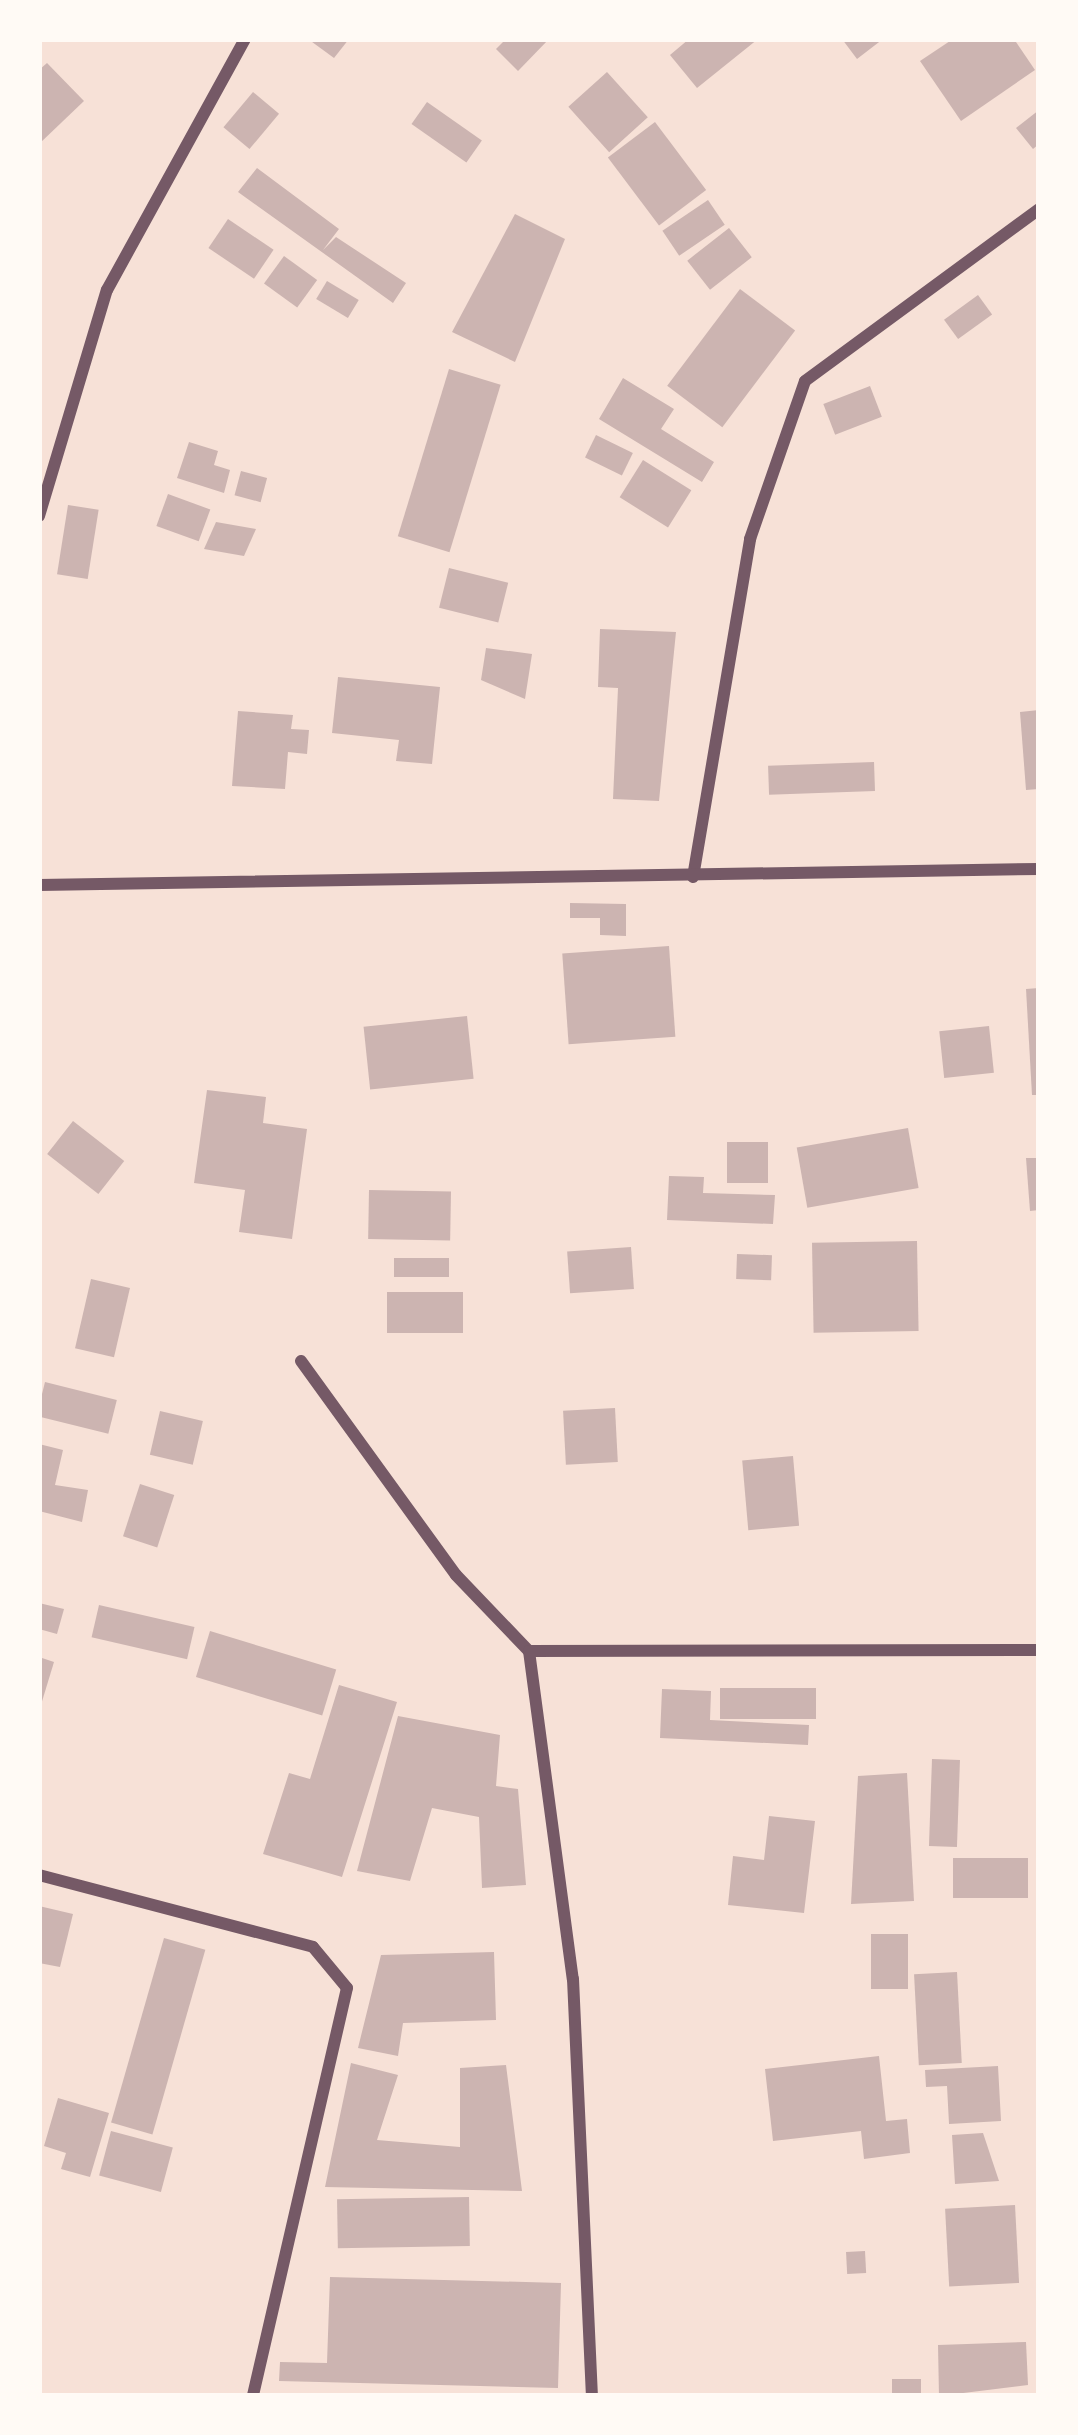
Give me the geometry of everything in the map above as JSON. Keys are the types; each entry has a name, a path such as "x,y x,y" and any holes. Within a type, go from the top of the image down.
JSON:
{"street":[{"path":"39,516 106,290 245,39"},
{"path":"693,877 737,598 788,414 849,341 1039,209"},
{"path":"39,885 1039,869"},
{"path":"302,1361 456,1575 529,1651 573,1979 592,2396"},
{"path":"529,1651 1039,1650"},
{"path":"39,1875 313,1947 342,1976 348,2013 253,2396"}],"building":[{"path":"308,39 349,39 334,58"},
{"path":"506,39 549,39 518,71 496,49"},
{"path":"689,39 758,39 697,88 670,55"},
{"path":"842,39 883,39 857,59"},
{"path":"953,39 1014,39 1035,70 961,121 920,61"},
{"path":"47,63 84,101 39,144 39,70"},
{"path":"607,72 648,117 609,152 568,107"},
{"path":"253,92 279,114 249,149 223,127"},
{"path":"427,102 482,140 466,163 412,124"},
{"path":"1039,110 1039,144 1033,149 1016,128"},
{"path":"655,122 706,190 659,225 608,158"},
{"path":"257,168 339,229 323,250 336,237 406,283 393,303 238,192"},
{"path":"708,200 725,225 679,256 662,231"},
{"path":"515,214 565,239 515,362 452,332"},
{"path":"228,219 274,250 254,279 208,248"},
{"path":"729,228 752,257 710,290 687,261"},
{"path":"284,256 317,280 297,308 264,284"},
{"path":"327,281 359,300 348,318 316,299"},
{"path":"740,289 795,331 722,427 667,386"},
{"path":"978,295 992,314 958,339 944,320"},
{"path":"449,369 501,385 449,552 398,536"},
{"path":"623,378 674,409 661,429 714,462 702,482 599,419"},
{"path":"870,386 882,417 835,435 823,404"},
{"path":"596,435 633,453 622,475 585,457"},
{"path":"189,442 218,451 214,465 230,470 224,493 177,478"},
{"path":"643,460 691,490 668,528 620,497"},
{"path":"241,471 267,478 261,502 235,495"},
{"path":"168,494 210,509 199,541 156,526"},
{"path":"68,505 99,510 88,579 57,574"},
{"path":"216,522 256,529 244,556 204,549"},
{"path":"449,568 508,583 498,623 439,608"},
{"path":"600,629 676,632 659,801 613,799 618,688 598,687"},
{"path":"486,648 532,654 525,699 481,680"},
{"path":"338,677 440,687 432,764 396,761 399,740 332,733"},
{"path":"1039,710 1039,789 1026,790 1020,712"},
{"path":"238,711 293,715 291,729 309,730 307,754 288,752 285,789 232,786"},
{"path":"874,762 875,791 769,795 768,766"},
{"path":"570,903 626,904 626,936 600,935 600,918 570,918"},
{"path":"669,946 675,1037 569,1044 562,953"},
{"path":"1039,988 1039,1095 1032,1095 1026,989"},
{"path":"467,1016 474,1079 370,1090 364,1027"},
{"path":"989,1026 994,1073 944,1078 939,1031"},
{"path":"207,1090 266,1097 263,1123 307,1129 292,1239 239,1232 245,1190 194,1183"},
{"path":"73,1121 124,1161 98,1194 47,1154"},
{"path":"908,1128 919,1188 807,1208 797,1148"},
{"path":"727,1142 768,1142 768,1183 727,1183"},
{"path":"1026,1158 1039,1158 1039,1210 1030,1211"},
{"path":"669,1176 704,1177 703,1193 775,1195 773,1224 667,1220"},
{"path":"369,1190 451,1191 450,1240 368,1239"},
{"path":"917,1241 919,1331 814,1333 812,1243"},
{"path":"631,1247 634,1289 570,1293 567,1251"},
{"path":"737,1254 772,1255 771,1280 736,1279"},
{"path":"394,1258 449,1258 449,1277 394,1277"},
{"path":"91,1279 130,1288 114,1357 75,1348"},
{"path":"387,1292 463,1292 463,1333 387,1333"},
{"path":"45,1382 117,1400 108,1434 39,1417"},
{"path":"615,1408 618,1462 566,1465 563,1411"},
{"path":"160,1411 203,1421 193,1465 150,1455"},
{"path":"39,1444 63,1450 55,1485 88,1490 82,1522 39,1511"},
{"path":"793,1456 799,1526 748,1530 742,1460"},
{"path":"140,1484 174,1495 157,1547 123,1536"},
{"path":"39,1603 64,1609 57,1634 39,1629"},
{"path":"99,1605 194,1627 187,1659 92,1637"},
{"path":"210,1631 336,1670 322,1715 196,1677"},
{"path":"39,1657 54,1662 40,1708 39,1708"},
{"path":"339,1685 397,1702 342,1877 263,1854 289,1773 310,1779"},
{"path":"720,1688 816,1688 816,1719 720,1719"},
{"path":"662,1689 711,1691 710,1720 809,1725 808,1745 660,1738"},
{"path":"398,1716 500,1735 496,1786 518,1789 526,1885 482,1888 479,1817 432,1808 410,1881 357,1871"},
{"path":"932,1759 960,1760 957,1847 929,1846"},
{"path":"907,1773 914,1901 851,1904 858,1776"},
{"path":"769,1816 815,1821 804,1913 728,1905 733,1856 764,1860"},
{"path":"953,1858 1028,1858 1028,1898 953,1898"},
{"path":"39,1906 73,1914 60,1967 39,1963"},
{"path":"871,1934 908,1934 908,1989 871,1989"},
{"path":"164,1938 205,1950 152,2134 111,2123"},
{"path":"494,1952 496,2020 403,2023 398,2056 358,2048 381,1955"},
{"path":"957,1972 962,2063 919,2065 914,1974"},
{"path":"879,2056 886,2121 907,2119 910,2153 864,2159 861,2131 773,2141 765,2069"},
{"path":"351,2063 398,2075 377,2140 460,2147 460,2068 506,2065 522,2191 325,2187"},
{"path":"998,2066 1001,2121 949,2124 947,2086 926,2087 925,2070"},
{"path":"58,2098 109,2113 90,2177 61,2169 66,2153 44,2146"},
{"path":"111,2131 173,2148 161,2192 99,2175"},
{"path":"983,2133 999,2181 955,2184 952,2135"},
{"path":"469,2197 470,2246 338,2248 337,2199"},
{"path":"1015,2205 1019,2283 949,2287 945,2209"},
{"path":"865,2251 866,2273 847,2274 846,2252"},
{"path":"330,2277 561,2283 558,2388 279,2381 280,2362 327,2363"},
{"path":"1026,2342 1028,2385 939,2396 938,2345"},
{"path":"892,2379 921,2379 921,2396 892,2396"}]}
